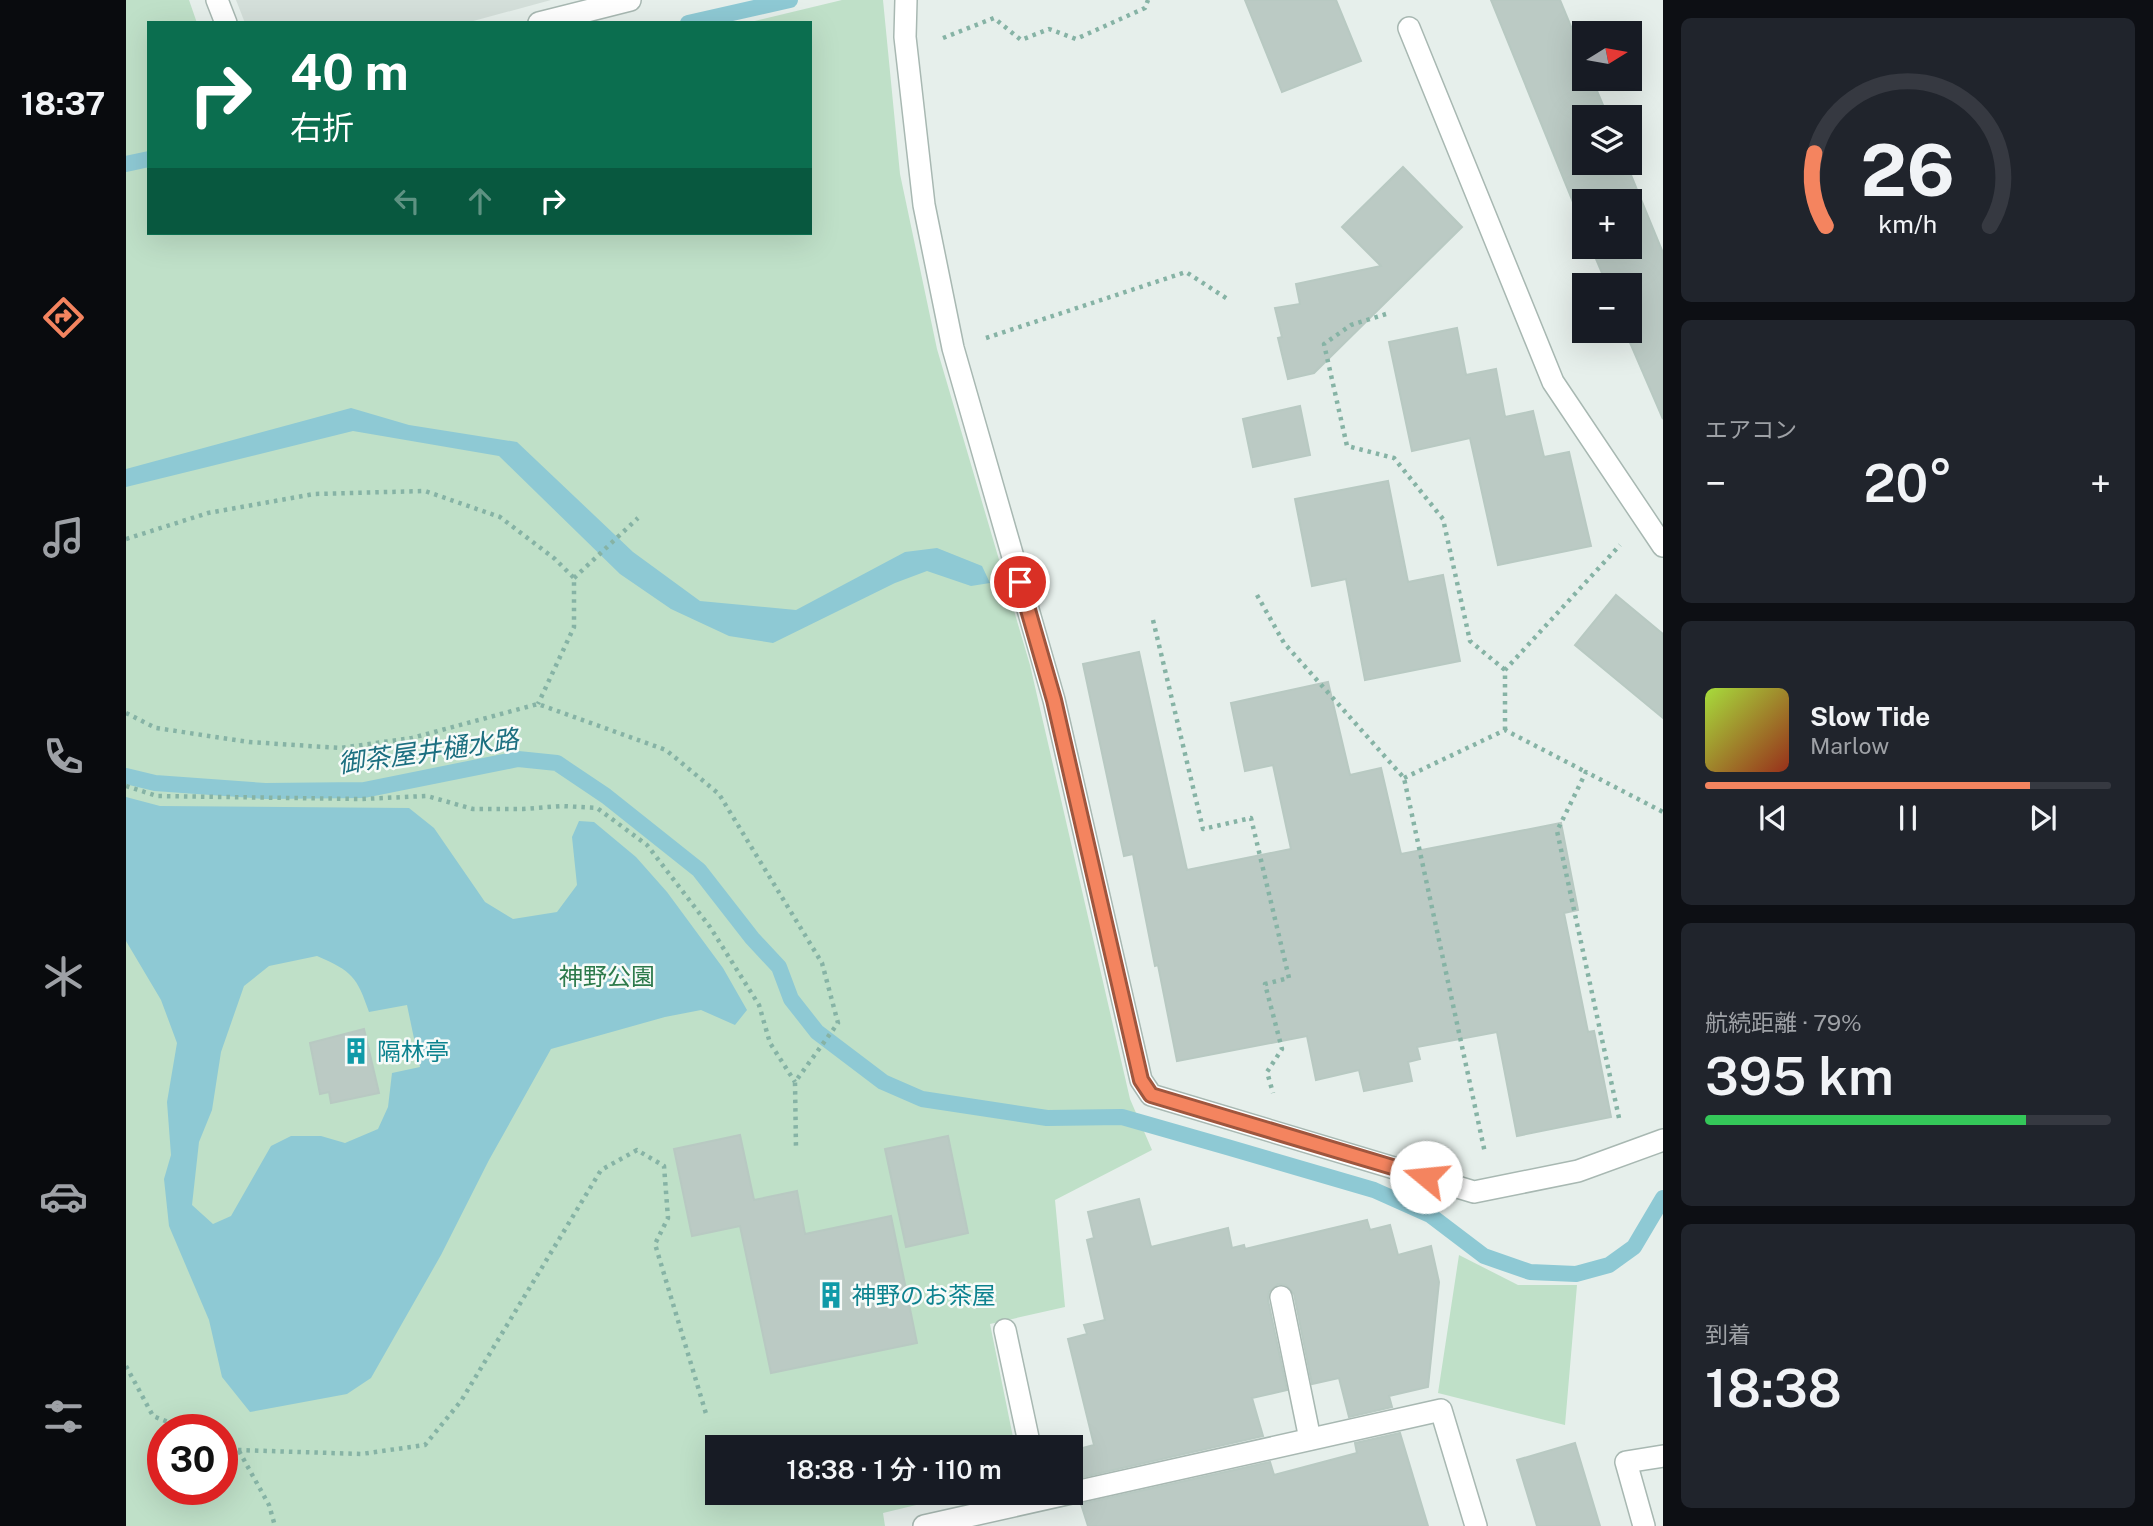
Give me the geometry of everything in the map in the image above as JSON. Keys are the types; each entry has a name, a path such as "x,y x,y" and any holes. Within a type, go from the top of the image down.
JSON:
{"street":[{"path":"217,0 225,21"},
{"path":"547,21 630,0"},
{"path":"906,0 905,37 924,205 953,348 1054,700 1141,1080 1151,1095 1474,1192 1578,1171 1663,1140"},
{"path":"1409,28 1553,382 1663,546"},
{"path":"1281,1297 1310,1440"},
{"path":"1006,1330 1028,1435"},
{"path":"1083,1487 1441,1410 1476,1526"},
{"path":"1644,1526 1626,1462 1663,1456"},
{"path":"924,1526 1005,1505"}],"path":[{"path":"905,37 946,38 994,18 1021,40 1049,29 1076,39 1145,8 1148,0"},
{"path":"953,348 1186,272 1229,300"},
{"path":"1386,314 1352,326 1324,344 1347,446 1394,458 1443,519 1469,641 1505,670"},
{"path":"126,539 208,513 314,494 425,491 500,517 555,559 574,578 574,627 538,705"},
{"path":"574,578 638,518"},
{"path":"1505,730 1505,670 1645,518"},
{"path":"1257,595 1284,643 1404,778 1492,1188"},
{"path":"1153,620 1203,830 1251,818 1289,978 1265,984 1282,1049 1267,1072 1283,1134"},
{"path":"126,713 156,728 249,742 340,748 412,738 538,705 666,750 719,794 822,963 838,1023 795,1082"},
{"path":"1404,778 1505,730"},
{"path":"1505,730 1663,812"},
{"path":"1586,772 1557,831 1626,1153"},
{"path":"126,786 157,796 361,799 427,796 473,809 562,806 597,808 647,845 710,928 759,1005 771,1043 795,1082 796,1149"},
{"path":"238,1450 361,1454 425,1445 461,1401 601,1170 637,1150 664,1166 668,1219 655,1244 707,1417"},
{"path":"126,1366 152,1414"},
{"path":"238,1450 269,1505 275,1526"}],"shaded area":[{"path":"236,0 551,0 473,21 244,21"}],"green space":[{"name":"神野公園","path":"126,0 189,0 196,21 147,21 147,235 812,235 812,21 754,21 842,0 883,0 900,174 937,349 1030,665 1130,1099 1152,1150 1055,1200 1065,1307 990,1324 1013,1435 705,1435 705,1505 916,1505 883,1513 885,1526 126,1526"},
{"path":"1459,1255 1518,1285 1577,1285 1565,1425 1438,1393"}],"water":[{"path":"351,408 409,425 517,442 633,552 700,601 796,610 905,552 937,548 982,566 990,583 971,586 927,571 895,583 773,643 729,636 671,609 620,574 499,456 353,431 126,487 126,469"},
{"path":"126,797 160,806 409,808 434,828 485,902 513,919 557,912 577,885 572,837 579,821 594,822 636,857 667,892 723,968 747,1010 735,1025 701,1010 665,1017 551,1049 489,1160 441,1255 371,1378 347,1394 250,1412 222,1377 209,1320 169,1226 164,1179 171,1155 167,1102 177,1043 161,1000 126,941","holes":["317,956 346,971 357,983 369,1012 407,1005 420,1067 392,1073 388,1107 378,1129 345,1143 321,1136 291,1136 271,1146 231,1216 213,1224 192,1205 199,1142 212,1110 221,1052 244,986 269,966"]}],"building":[{"path":"1245,0 1336,0 1361,61 1282,92"},
{"path":"1491,0 1560,0 1572,29 1572,91 1597,91 1603,105 1572,105 1572,175 1631,175 1637,189 1572,189 1572,199"},
{"path":"1403,167 1462,227 1314,373 1288,379 1278,338 1282,337 1275,308 1300,304 1296,284 1381,266 1342,227"},
{"path":"1642,202 1663,253 1663,419 1630,343 1642,343 1642,273 1602,273 1596,259 1642,259"},
{"path":"1457,328 1466,375 1496,369 1505,417 1533,411 1544,457 1569,452 1591,546 1498,565 1470,438 1412,451 1389,342"},
{"path":"1300,406 1310,455 1253,467 1243,419"},
{"path":"1388,481 1408,582 1443,575 1460,661 1365,680 1346,579 1312,586 1295,499"},
{"path":"1616,595 1663,634 1663,718 1575,645"},
{"path":"1139,652 1187,870 1291,849 1273,765 1245,771 1231,703 1328,682 1350,775 1381,768 1401,854 1561,823 1578,910 1564,913 1588,1032 1594,1031 1611,1117 1517,1136 1497,1032 1417,1047 1420,1059 1408,1062 1412,1081 1364,1091 1359,1070 1316,1080 1307,1036 1177,1061 1133,854 1124,856 1083,664"},
{"path":"364,1029 379,1093 331,1103 329,1092 320,1094 310,1043"},
{"name":"神野のお茶屋","path":"740,1135 754,1200 797,1191 805,1234 891,1216 917,1343 771,1373 740,1226 692,1236 674,1149"},
{"path":"948,1136 968,1233 906,1247 885,1149"},
{"path":"1139,1199 1151,1247 1228,1228 1232,1248 1244,1245 1245,1249 1367,1220 1370,1230 1390,1225 1398,1255 1431,1246 1439,1282 1428,1387 1389,1396 1392,1407 1349,1417 1339,1378 1312,1384 1294,1294 1286,1285 1278,1284 1269,1292 1268,1300 1287,1390 1252,1398 1263,1436 1083,1477 1083,1448 1094,1445 1068,1339 1087,1334 1084,1325 1105,1320 1087,1240 1094,1238 1088,1212"},
{"path":"1400,1433 1428,1526 1088,1526 1081,1505 1270,1462 1274,1475 1357,1453 1355,1443"},
{"path":"1575,1443 1600,1526 1537,1526 1517,1460"}],"waterway":[{"path":"697,21 790,0"},
{"path":"126,164 147,159"},
{"name":"御茶屋井樋水路","path":"126,776 155,783 265,791 364,790 518,759 557,763 606,796 699,870 752,938 779,967 791,999 817,1032 883,1082 922,1099 1047,1118 1122,1117 1374,1190 1430,1215 1484,1256 1530,1272 1576,1274 1609,1265 1634,1247 1663,1198"}],"place":[{"name":"隔林亭","path":"356,1051"},
{"name":"神野のお茶屋","path":"831,1295"}],"route":[{"path":"1020,582 1054,700 1141,1080 1151,1095 1426,1177"}]}
